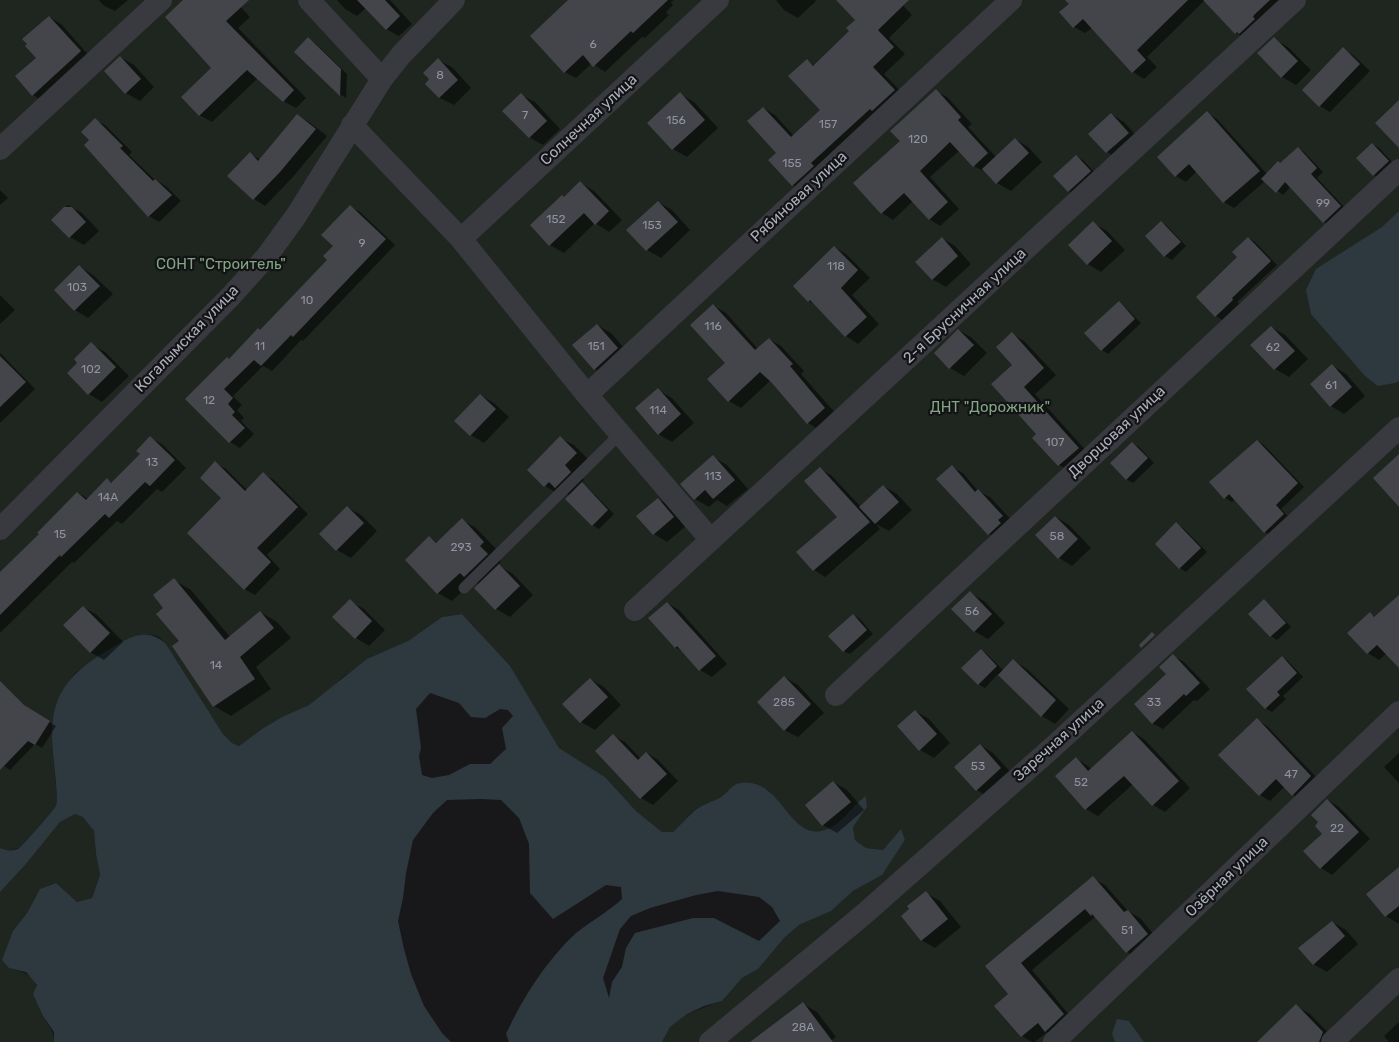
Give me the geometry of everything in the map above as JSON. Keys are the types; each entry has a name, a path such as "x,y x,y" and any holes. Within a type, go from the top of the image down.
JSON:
{"street":[{"path":"0,150 161,0"},
{"path":"309,0 382,79"},
{"name":"Когалымская улица","path":"0,529 231,296 267,256 296,216 382,79 400,55 454,0"},
{"name":"Солнечная улица","path":"461,240 718,0"},
{"name":"Рябиновая улица","path":"587,395 1011,0"},
{"name":"2-я Брусничная улица","path":"636,610 1295,0"},
{"path":"352,125 461,240 587,395 711,540"},
{"name":"Дворцовая улица","path":"836,695 1399,170"},
{"name":"Заречная улица","path":"710,1042 863,915 960,830 1399,428"},
{"name":"Озёрная улица","path":"1054,1042 1399,712"},
{"path":"1332,1042 1399,979"}],"lane":[{"path":"464,588 620,434"}],"green space":[{"name":"ДНТ \"Дорожник\"","path":"0,0 1399,0 1399,1042 1144,1042 1129,1021 1112,1034 1115,1042 662,1042 670,1027 687,1014 722,1001 742,978 758,969 784,938 799,925 831,911 853,891 882,875 905,840 901,830 883,850 866,848 855,840 853,827 867,807 866,797 840,821 828,829 821,831 810,830 800,825 791,817 765,788 754,783 740,783 719,798 694,810 673,832 662,832 636,811 605,777 559,748 531,704 474,626 462,614 442,617 408,641 344,676 325,694 309,705 282,717 239,746 232,743 223,734 166,644 158,636 147,634 76,672 61,694 53,719 52,745 57,797 56,807 19,848 6,851 0,848"},
{"path":"74,814 83,816 94,831 100,875 92,898 77,902 56,883 40,889 27,913 13,931 9,968 20,971 32,979 37,989 44,1018 53,1033 54,1042 0,1042 0,892 26,864 60,822"}],"shaded area":[{"path":"1399,211 1399,381 1378,386 1365,376 1311,314 1306,290 1316,269 1382,227"},
{"path":"462,614 510,666 559,748 605,777 636,811 662,832 673,832 701,806 722,797 734,785 740,783 754,784 765,789 775,797 800,825 810,830 821,831 828,829 840,821 866,796 867,807 853,827 855,840 866,848 883,850 901,829 905,840 882,875 853,891 831,911 799,925 784,938 758,969 742,978 722,1001 704,1006 687,1014 670,1027 662,1042 509,1042 506,1034 528,993 545,968 576,933 622,899 621,887 606,885 553,919 530,893 529,844 519,818 501,800 447,800 433,813 413,840 398,921 411,974 424,1006 442,1033 451,1042 54,1042 54,1032 43,1016 33,994 37,985 26,972 9,968 2,960 13,931 27,913 40,889 56,883 77,902 92,898 100,875 94,831 83,817 75,814 60,822 26,864 0,892 0,848 4,850 18,849 56,806 57,794 52,726 56,704 61,693 73,677 94,659 125,641 142,635 154,636 166,644 223,734 232,743 239,746 282,717 309,705 367,659 408,641 442,617","holes":["430,693 459,703 471,717 485,718 500,709 508,710 513,716 502,728 506,749 490,764 470,764 449,775 432,778 422,775 416,709","718,891 759,897 772,907 780,921 759,941 714,918 693,918 635,933 626,948 622,967 612,982 609,998 603,978 620,929 631,916 650,908"]},
{"path":"1117,1019 1129,1021 1144,1042 1115,1042 1112,1034"}],"building":[{"path":"183,0 249,0 226,21 294,90 283,102 247,70 199,116 181,97 211,68 165,17"},
{"path":"357,0 385,0 400,16 386,30"},
{"path":"568,0 668,0 633,33 631,31 593,67 583,55 564,73 530,36"},
{"path":"836,0 909,0 878,30 894,47 873,67 895,90 872,111 870,109 811,163 814,166 792,186 768,160 776,153 747,121 763,107 791,137 820,110 788,76 807,59 813,66 849,31 846,28 855,20"},
{"path":"1065,0 1188,0 1137,50 1146,60 1132,73 1083,19 1073,28 1059,12 1069,4"},
{"path":"1203,0 1270,0 1254,15 1255,19 1239,34 1237,32 1235,34"},
{"path":"49,16 81,51 32,96 15,76 36,58 25,46 27,44 22,39"},
{"path":"308,37 341,69 340,96 294,52"},
{"path":"1274,37 1298,61 1281,78 1257,53"},
{"path":"1343,47 1360,64 1319,107 1302,90"},
{"path":"120,56 141,79 125,94 104,71"},
{"path":"438,58 458,80 439,98 425,84 429,79 423,73"},
{"path":"936,89 961,117 958,120 988,153 973,167 950,142 920,171 948,202 929,220 904,193 881,214 853,183 900,141 890,131"},
{"path":"680,92 705,120 672,150 647,123"},
{"path":"521,93 547,121 529,138 502,111"},
{"path":"1399,100 1399,148 1375,123"},
{"path":"1207,111 1260,171 1223,203 1189,164 1175,177 1157,157"},
{"path":"1111,113 1129,133 1106,153 1088,134"},
{"path":"297,114 316,129 280,172 253,200 227,176 250,152 258,161"},
{"path":"95,118 123,146 120,148 153,181 155,179 172,195 148,217 84,145 89,140 81,132"},
{"path":"1015,138 1029,153 996,184 982,169"},
{"path":"1372,143 1389,161 1373,176 1356,158"},
{"path":"1298,147 1317,168 1311,174 1341,206 1323,223 1285,182 1276,193 1261,179 1278,161 1280,163"},
{"path":"1076,155 1091,171 1068,192 1053,176"},
{"path":"580,181 609,211 595,225 584,213 549,246 530,225"},
{"path":"658,201 678,222 646,251 626,230"},
{"path":"350,205 386,239 293,337 291,335 261,366 254,360 224,389 233,398 228,404 235,412 232,415 245,428 229,443 185,399 227,357 229,359 258,328 260,330 327,260 323,256 333,246 321,235"},
{"path":"64,207 72,207 86,222 69,238 51,220"},
{"path":"1093,221 1112,241 1087,265 1068,245"},
{"path":"1161,221 1181,242 1164,257 1145,236"},
{"path":"942,237 958,256 932,280 915,262"},
{"path":"1248,237 1271,261 1215,317 1196,297 1237,257 1232,252"},
{"path":"834,246 858,270 841,288 867,317 845,337 810,300 808,302 793,286"},
{"path":"79,265 100,286 74,311 54,290"},
{"path":"1119,301 1135,319 1101,351 1084,333"},
{"path":"713,304 755,350 769,338 793,364 790,366 825,408 807,424 772,383 760,372 728,402 707,379 725,363 690,325"},
{"path":"597,324 618,348 594,370 572,345"},
{"path":"1271,326 1295,351 1274,370 1250,345"},
{"path":"958,329 974,345 949,369 934,353"},
{"path":"1012,332 1044,368 1024,387 1079,448 1058,466 1032,438 1036,434 991,384 1012,365 996,347"},
{"path":"91,342 116,367 88,395 67,373 77,363 74,359"},
{"path":"0,356 26,382 0,407"},
{"path":"1332,364 1352,387 1330,407 1310,384"},
{"path":"658,388 681,414 658,435 635,408"},
{"path":"480,394 496,409 470,436 454,421"},
{"path":"150,436 175,460 150,486 145,482 109,518 105,514 61,557 60,555 0,615 0,572 39,534 37,533 77,492 86,500 107,478 111,483 140,454 136,451"},
{"path":"560,436 577,453 565,465 571,472 555,488 549,482 544,487 527,470"},
{"path":"1257,440 1298,483 1276,505 1284,514 1264,533 1229,494 1224,499 1209,482"},
{"path":"1132,442 1148,458 1126,480 1110,463"},
{"path":"1399,454 1399,507 1373,478"},
{"path":"713,455 735,480 713,499 705,490 694,500 680,484"},
{"path":"215,461 245,491 263,472 298,507 257,548 271,562 244,590 187,533 221,498 200,478"},
{"path":"952,465 975,492 978,489 1003,516 998,520 1001,523 988,535 936,479"},
{"path":"820,467 870,522 813,571 796,552 837,517 804,481"},
{"path":"582,482 608,510 592,526 565,499"},
{"path":"883,485 899,502 875,524 859,507"},
{"path":"658,498 674,517 653,535 636,516"},
{"path":"347,506 364,523 336,551 319,534"},
{"path":"1055,516 1078,539 1058,559 1035,535"},
{"path":"462,518 484,542 480,546 488,554 464,577 460,573 437,594 405,560 429,536 436,543"},
{"path":"1176,522 1201,548 1179,569 1155,544"},
{"path":"499,564 520,586 495,610 474,588"},
{"path":"174,578 225,640 260,611 274,628 240,657 255,679 213,707 172,646 179,641 156,614 163,608 153,595"},
{"path":"970,591 992,614 974,632 951,609"},
{"path":"1399,595 1399,668 1377,645 1367,654 1347,633 1370,612 1374,617"},
{"path":"350,599 372,621 355,639 332,617"},
{"path":"1264,599 1286,623 1270,637 1248,614"},
{"path":"667,602 716,656 699,671 648,618"},
{"path":"83,606 110,633 90,653 63,625"},
{"path":"853,614 867,630 843,652 828,636"},
{"path":"1152,632 1155,635 1141,648 1139,645"},
{"path":"981,649 997,666 978,685 961,668"},
{"path":"1173,654 1200,683 1186,696 1184,694 1152,724 1134,704 1166,674 1159,667"},
{"path":"1282,656 1297,673 1277,692 1280,695 1265,709 1246,689"},
{"path":"1013,659 1056,700 1041,717 998,675"},
{"path":"784,676 811,704 784,731 757,702"},
{"path":"590,678 608,697 580,723 562,704"},
{"path":"0,681 24,705 50,721 35,745 28,741 0,770"},
{"path":"915,710 937,734 919,751 897,726"},
{"path":"1257,718 1311,776 1292,796 1276,779 1259,796 1218,755"},
{"path":"1132,731 1179,781 1152,806 1124,776 1085,810 1055,776 1076,757 1088,771"},
{"path":"613,734 638,760 646,752 667,774 640,799 595,751"},
{"path":"980,744 1001,768 976,791 954,767"},
{"path":"833,781 851,802 822,826 805,805"},
{"path":"1327,799 1359,832 1320,869 1303,851 1322,834 1315,826 1318,822 1311,815"},
{"path":"1399,867 1399,906 1385,917 1366,894"},
{"path":"1093,876 1124,912 1128,910 1148,934 1126,953 1092,914 1091,916 1085,909 1021,963 1064,1014 1045,1032 1038,1023 1021,1037 994,1006 1008,994 985,966"},
{"path":"926,891 948,919 921,941 901,916 909,909 907,906"},
{"path":"1332,921 1345,936 1313,965 1298,948"},
{"path":"803,1002 833,1042 750,1042"},
{"path":"1296,1004 1323,1032 1319,1042 1257,1042"}],"park label":[{"name":"СОНТ \"Строитель\"","path":"221,265"}]}
